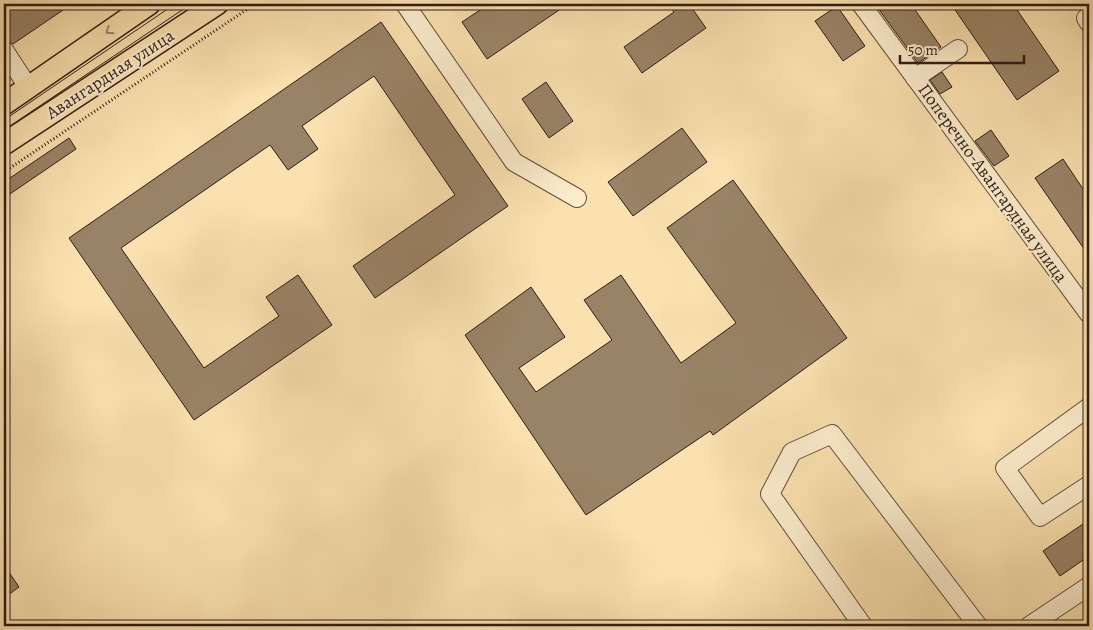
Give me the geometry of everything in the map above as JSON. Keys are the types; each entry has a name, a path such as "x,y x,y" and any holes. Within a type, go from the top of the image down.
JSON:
{"main road":[{"name":"Авангардная улица","path":"4,104 149,4"},
{"name":"Авангардная улица","path":"4,144 217,4"}],"street":[{"path":"405,4 514,162 577,198"},
{"name":"Поперечно-Авангардная улица","path":"861,4 1089,314"},
{"path":"1089,16 1086,18 1089,23"},
{"path":"915,78 958,49"},
{"path":"4,50 28,87"},
{"path":"1089,407 1005,468 1040,517 1089,485"},
{"path":"862,626 770,494 792,452 832,434 978,626"},
{"path":"1029,626 1089,586"}],"path":[{"path":"4,172 255,4"}],"building":[{"path":"17,4 72,4 13,44 4,39 4,13"},
{"path":"489,4 568,4 487,59 462,22"},
{"path":"668,4 689,4 706,28 642,73 624,47 674,12"},
{"path":"875,4 911,4 941,47 918,63"},
{"path":"951,4 1013,4 1059,71 1017,100"},
{"path":"837,6 865,46 843,61 815,21"},
{"path":"381,22 508,206 375,298 353,266 455,195 374,76 302,126 318,149 288,170 270,145 121,248 204,368 279,316 266,297 298,275 332,325 194,420 69,238"},
{"path":"942,72 952,87 940,94 930,80"},
{"path":"546,82 573,121 549,138 522,99"},
{"path":"682,128 707,162 633,216 608,182"},
{"path":"991,130 1009,156 994,166 975,141"},
{"path":"69,138 76,149 4,198 4,182"},
{"path":"1063,159 1089,198 1089,256 1035,178"},
{"path":"733,180 847,338 713,435 710,431 586,515 465,335 531,287 565,337 519,368 536,392 612,340 584,300 621,275 681,363 736,323 667,228"},
{"path":"1089,520 1089,556 1060,576 1043,551"},
{"path":"4,565 19,587 4,598"}],"tram line":[{"path":"4,120 175,4"},
{"path":"4,130 191,4"}]}
